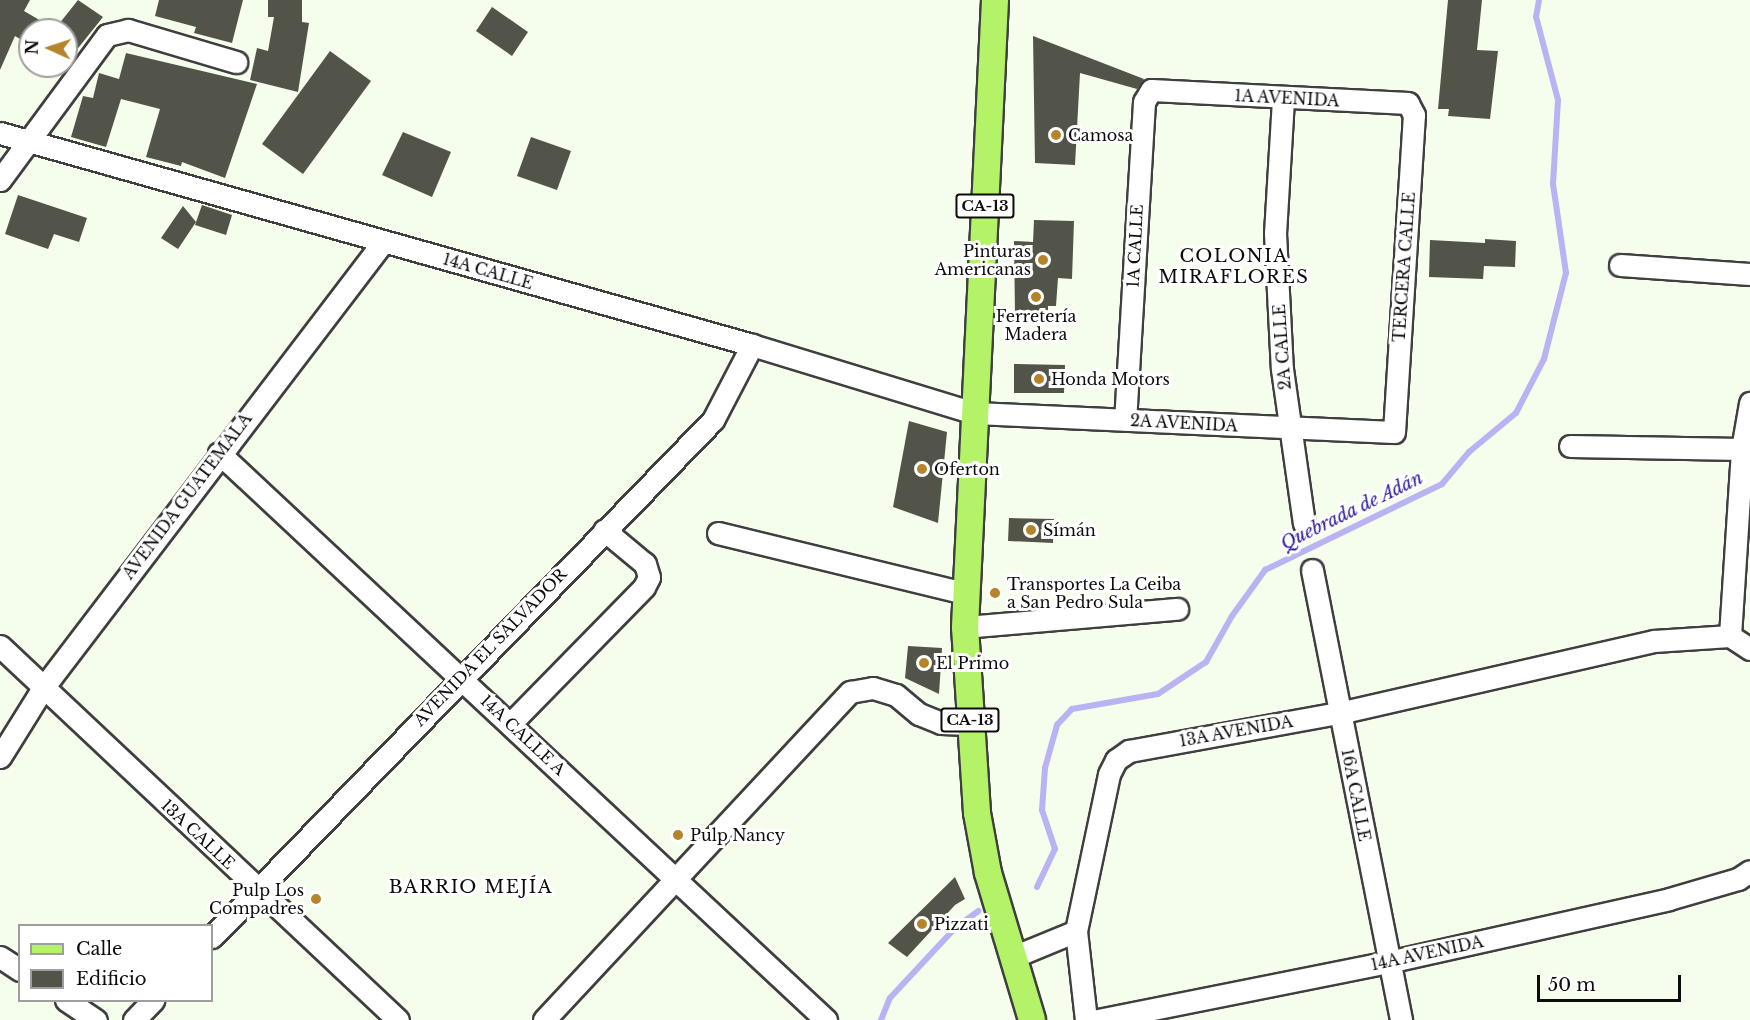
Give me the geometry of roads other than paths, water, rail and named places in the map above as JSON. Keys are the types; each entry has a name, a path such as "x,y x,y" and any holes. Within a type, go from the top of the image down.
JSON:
{"main road":[{"name":"CA-13","path":"995,0 964,593 965,627 970,724 982,843 1032,1020"}],"street":[{"path":"0,180 107,35 128,30 236,62"},
{"name":"1A AVENIDA","path":"1166,89 1283,99 1407,103"},
{"name":"1A CALLE","path":"1125,419 1144,102 1151,90 1166,89"},
{"name":"2A CALLE","path":"1283,99 1275,233 1289,429 1305,522"},
{"name":"TERCERA CALLE","path":"1394,432 1414,115 1407,103"},
{"name":"14A CALLE","path":"0,133 752,345 975,413"},
{"name":"AVENIDA GUATEMALA","path":"0,757 43,688 219,453 383,242"},
{"path":"1620,265 1750,274"},
{"name":"AVENIDA EL SALVADOR","path":"213,936 713,420 752,345"},
{"path":"1750,402 1730,636 1750,649"},
{"name":"2A AVENIDA","path":"975,413 1394,432"},
{"path":"1570,446 1746,447"},
{"name":"14A CALLE A","path":"219,453 462,677 826,1020"},
{"path":"511,723 644,587 648,577 645,564 604,530"},
{"path":"718,533 964,593"},
{"name":"16A CALLE","path":"1312,570 1401,1020"},
{"path":"965,627 1177,609"},
{"name":"13A AVENIDA","path":"1086,1020 1076,932 1109,774 1122,755 1136,748 1339,713 1618,648 1679,638 1730,636"},
{"name":"13A CALLE","path":"0,646 256,890 398,1020"},
{"path":"544,1020 850,692 873,688 896,695 919,714 941,723 970,724"},
{"name":"14A AVENIDA","path":"1098,1020 1388,962 1670,899 1738,879 1750,871"},
{"path":"1013,957 1076,932"},
{"path":"0,957 18,969"},
{"path":"69,1002 96,1020"},
{"path":"134,1020 151,1002"}],"waterway":[{"name":"Quebrada de Adán","path":"1037,887 1055,849 1042,810 1045,768 1057,725 1072,709 1158,694 1206,662 1232,616 1265,570 1442,484 1469,452 1516,413 1544,359 1566,273 1553,184 1558,100 1536,17 1539,0"},
{"name":"Quebrada de Adán","path":"881,1020 890,998 955,928 978,911"}],"place":[{"name":"Camosa","path":"1056,135"},
{"name":"Pinturas Americanas","path":"1043,260"},
{"name":"Ferretería Madera","path":"1036,297"},
{"name":"Honda Motors","path":"1039,379"},
{"name":"Oferton","path":"922,469"},
{"name":"Símán","path":"1031,530"},
{"name":"Transportes La Ceiba a San Pedro Sula","path":"995,593"},
{"name":"El Primo","path":"924,663"},
{"name":"Pulp Nancy","path":"678,835"},
{"name":"Pulp Los Compadres","path":"316,899"},
{"name":"Pizzati","path":"922,924"}],"district":[{"name":"COLONIA MIRAFLORES","path":"1234,267"},
{"name":"BARRIO MEJÍA","path":"471,887"}]}
